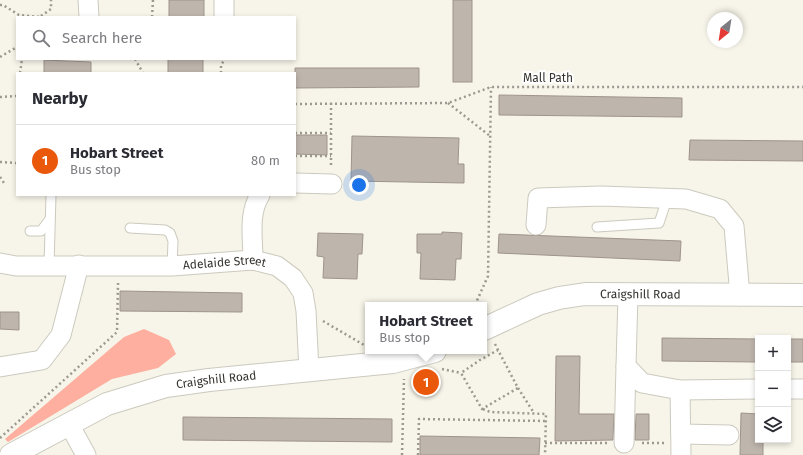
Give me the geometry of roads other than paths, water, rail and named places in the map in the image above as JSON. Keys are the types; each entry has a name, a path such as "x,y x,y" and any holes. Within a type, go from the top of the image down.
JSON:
{"street":[{"path":"88,0 89,16"},
{"path":"224,0 224,16"},
{"path":"296,182 332,184"},
{"path":"253,260 252,213 255,203 259,196"},
{"path":"536,225 538,198 601,196 686,199 720,209 734,226 740,296"},
{"name":"Adelaide Street","path":"0,263 16,266 172,266 253,260 277,266 293,278 303,293 306,311 309,371"},
{"path":"0,368 42,360 62,335 79,265"},
{"name":"Craigshill Road","path":"489,336 538,304 559,298 585,294 803,296"},
{"path":"624,443 628,295"},
{"name":"Craigshill Road","path":"11,455 107,404 166,386 209,380 309,371 404,360 437,360"},
{"path":"626,366 642,383 680,390 755,389"},
{"path":"791,389 803,389"},
{"path":"680,390 681,455"},
{"path":"68,424 86,455"},
{"path":"681,434 729,435"}],"lane":[{"path":"49,266 50,196"},
{"path":"597,226 659,223 666,199"},
{"path":"30,231 41,232 50,219"},
{"path":"130,228 165,230 170,233 173,241 172,266"}],"place":[{"name":"Hobart Street","path":"426,382"}]}
